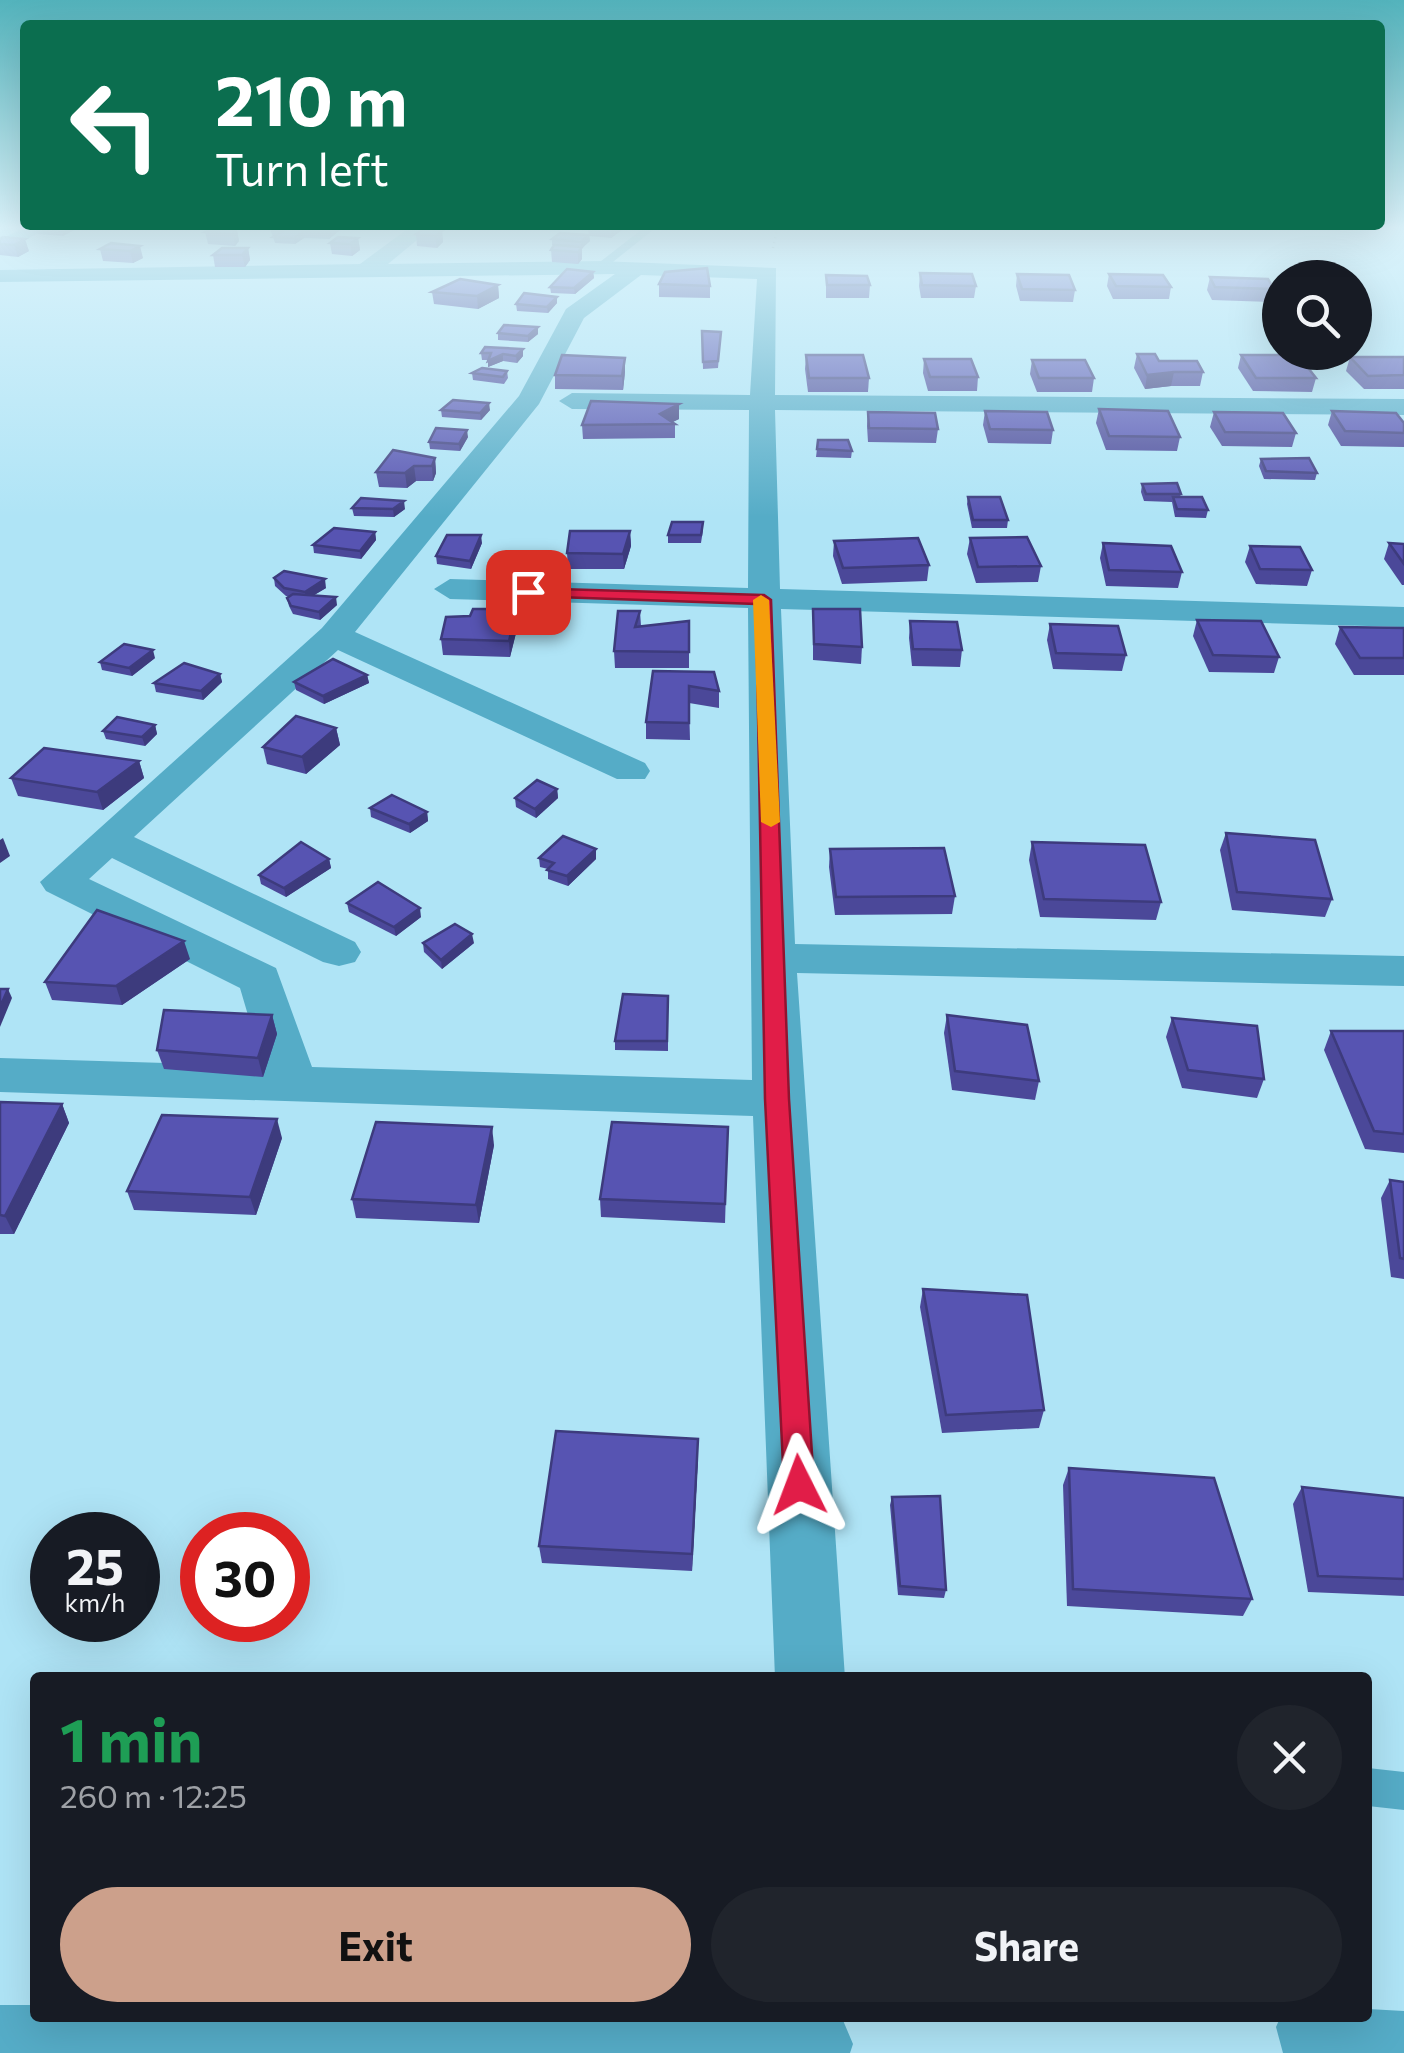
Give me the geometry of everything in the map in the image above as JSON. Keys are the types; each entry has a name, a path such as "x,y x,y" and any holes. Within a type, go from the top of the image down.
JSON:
{"street":[{"path":"293,1084 260,980 61,882 334,635 530,399 568,326"},
{"path":"766,326 762,404 764,600 777,1099 810,1672"},
{"path":"572,401 1404,407"},
{"path":"450,589 1404,617"},
{"path":"334,635 631,770"},
{"path":"107,840 339,952"},
{"path":"775,958 1404,972"},
{"path":"0,1075 777,1099"},
{"path":"0,2046 812,2038"}],"lane":[{"path":"1372,1788 1404,1791"},
{"path":"1305,2053 1298,2027 1404,2033"}],"building":[{"path":"503,326 538,327 528,336 498,333"},
{"path":"702,331 721,332 718,361 703,362"},
{"path":"485,347 523,349 516,356 503,354 488,361 491,353 481,353"},
{"path":"1137,354 1155,354 1159,361 1197,361 1203,372 1147,375"},
{"path":"562,355 625,358 622,376 555,375"},
{"path":"806,355 863,355 869,378 809,378"},
{"path":"1241,355 1262,355 1262,370 1310,370 1316,378 1256,378"},
{"path":"1372,357 1404,357 1404,375 1368,376 1362,370 1372,370"},
{"path":"924,359 971,359 978,377 930,377"},
{"path":"1032,360 1085,360 1094,378 1039,378"},
{"path":"482,368 507,371 503,377 472,373"},
{"path":"453,400 489,403 480,413 441,410"},
{"path":"591,401 679,404 660,414 675,424 582,425"},
{"path":"1099,409 1168,411 1180,437 1109,436"},
{"path":"985,411 1047,412 1053,430 990,429"},
{"path":"1332,411 1396,413 1404,423 1404,433 1345,431"},
{"path":"868,412 935,413 938,429 869,428"},
{"path":"1214,412 1283,413 1296,433 1225,432"},
{"path":"436,428 467,430 459,444 429,442"},
{"path":"818,440 848,440 852,451 817,449"},
{"path":"393,450 435,458 432,466 414,466 405,473 376,472"},
{"path":"1309,458 1317,473 1266,471 1261,459"},
{"path":"1177,483 1181,494 1146,494 1142,484"},
{"path":"968,497 1000,497 1008,520 973,520"},
{"path":"1173,497 1202,497 1208,510 1177,509"},
{"path":"361,498 404,501 393,509 352,508"},
{"path":"672,522 703,522 701,535 668,535"},
{"path":"334,528 375,532 360,551 313,545"},
{"path":"570,531 630,531 623,554 567,553"},
{"path":"447,535 481,535 470,561 436,556"},
{"path":"1027,537 1041,566 978,567 970,538"},
{"path":"918,538 929,565 843,568 834,541"},
{"path":"1103,543 1171,546 1182,572 1109,570"},
{"path":"1389,543 1404,544 1404,564"},
{"path":"1250,546 1300,547 1312,570 1260,569"},
{"path":"284,571 325,579 305,592 284,588 274,578"},
{"path":"293,594 336,597 319,612 291,606 287,598"},
{"path":"473,609 517,609 509,641 441,639 446,617 470,616"},
{"path":"813,609 860,609 862,647 814,644"},
{"path":"618,611 640,611 635,627 689,621 689,652 614,651"},
{"path":"1197,620 1261,621 1279,657 1213,655"},
{"path":"910,621 957,622 962,650 913,649"},
{"path":"1050,624 1118,626 1126,655 1056,653"},
{"path":"1340,627 1404,628 1404,658 1360,658"},
{"path":"124,644 153,650 129,668 100,662"},
{"path":"333,659 367,675 323,696 294,682"},
{"path":"184,663 220,674 201,691 154,683"},
{"path":"653,671 714,672 719,691 689,686 689,723 646,722"},
{"path":"296,716 336,728 302,757 263,747"},
{"path":"117,717 155,725 142,737 103,731"},
{"path":"44,748 139,761 97,792 11,778"},
{"path":"537,780 557,789 535,809 515,798"},
{"path":"392,795 427,812 409,824 370,808"},
{"path":"1226,833 1315,840 1332,899 1237,892"},
{"path":"563,836 596,849 567,876 547,870 554,863 539,858"},
{"path":"301,842 329,859 284,888 259,875"},
{"path":"1032,842 1145,845 1161,902 1044,899"},
{"path":"944,848 955,896 836,897 830,849"},
{"path":"378,882 420,908 394,927 347,903"},
{"path":"97,910 184,941 116,986 45,982"},
{"path":"455,924 472,934 441,960 423,943"},
{"path":"0,989 8,989 0,1007"},
{"path":"623,994 668,996 667,1041 615,1041"},
{"path":"164,1010 272,1015 258,1058 157,1050"},
{"path":"947,1015 1027,1025 1039,1081 955,1071"},
{"path":"1172,1018 1257,1026 1264,1079 1188,1070"},
{"path":"1331,1031 1404,1031 1404,1134 1374,1131"},
{"path":"0,1102 62,1104 5,1216 0,1215"},
{"path":"162,1115 277,1119 250,1197 127,1191"},
{"path":"376,1122 492,1127 476,1205 352,1199"},
{"path":"612,1122 728,1127 725,1204 600,1199"},
{"path":"1390,1180 1404,1182 1404,1259 1400,1258"},
{"path":"923,1289 1027,1295 1044,1410 946,1415"},
{"path":"556,1431 698,1439 692,1554 539,1546"},
{"path":"1069,1468 1214,1478 1252,1599 1073,1589"},
{"path":"1302,1487 1404,1498 1404,1579 1318,1576"},
{"path":"940,1496 946,1590 900,1586 892,1497"}],"slow traffic":[{"path":"761,600 771,822"}],"route":[{"path":"528,592 764,600 777,1099 799,1485"}]}
